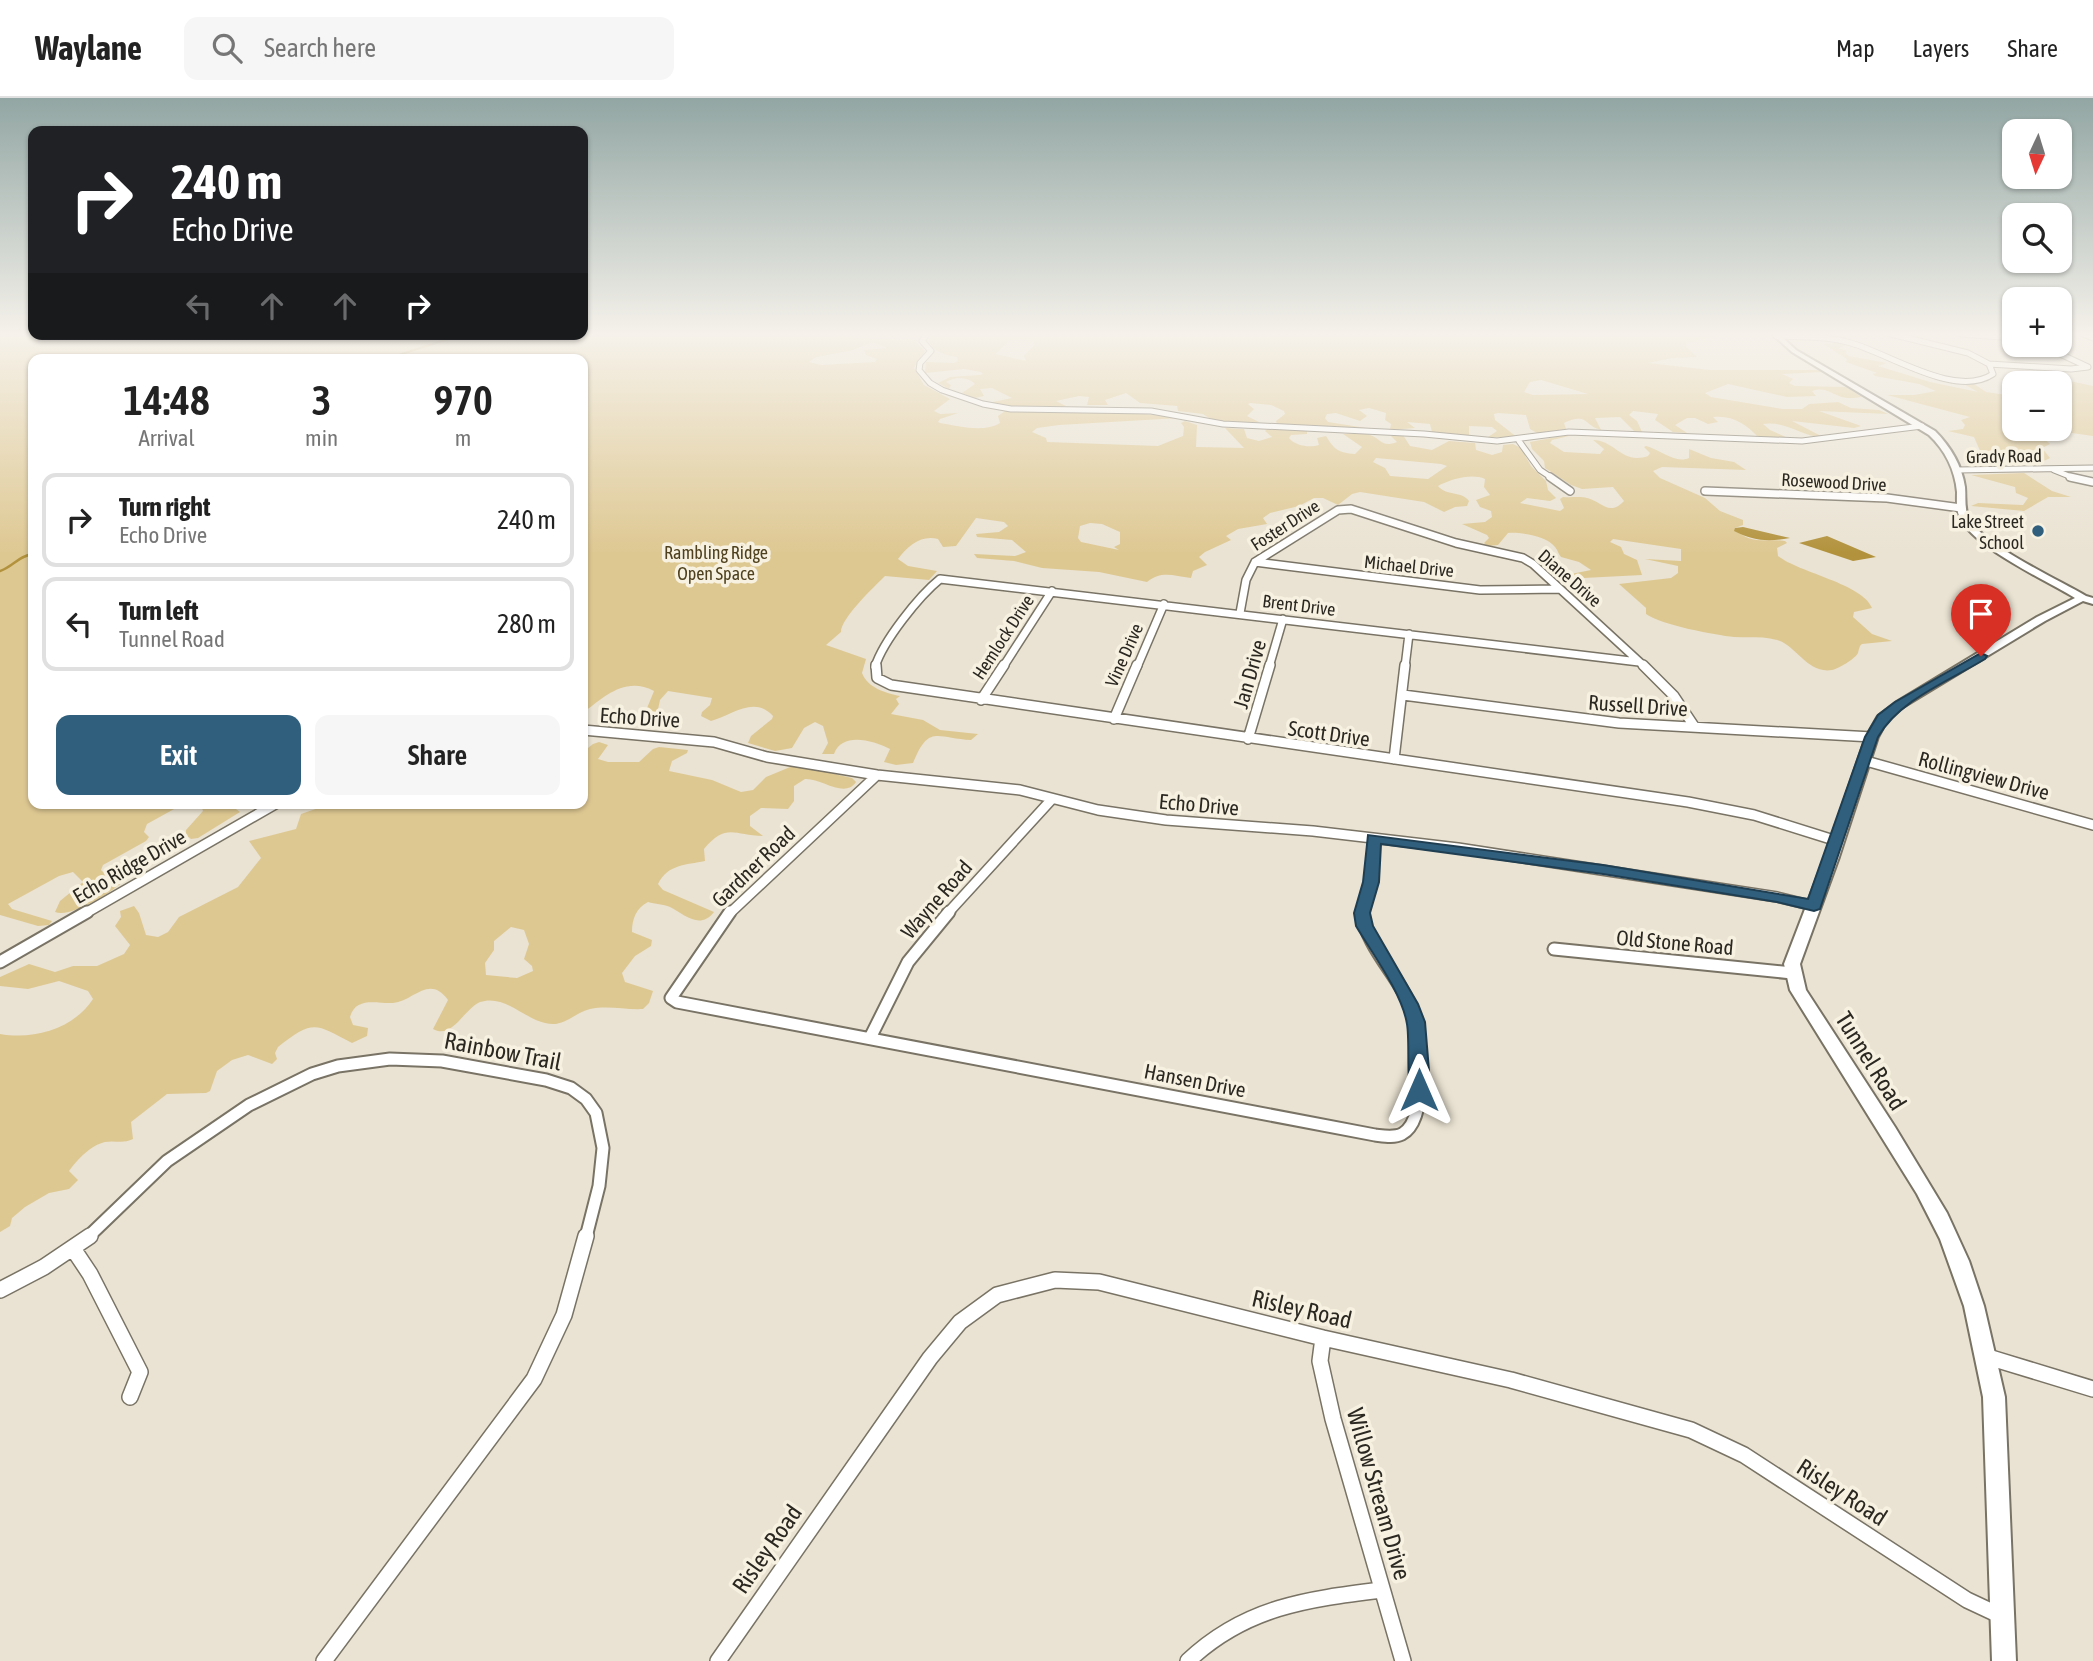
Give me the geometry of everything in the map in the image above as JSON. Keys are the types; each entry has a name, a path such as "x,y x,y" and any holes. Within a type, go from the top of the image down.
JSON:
{"main road":[{"path":"1889,407 1938,439 1957,470 1964,519 1980,535 2087,599"},
{"path":"1792,973 1800,939 1866,761 1872,737 1882,718 2041,619 2087,599"},
{"name":"Tunnel Road","path":"1792,973 1798,990 1940,1220 1958,1261 1988,1357 1997,1438 2004,1661"}],"street":[{"path":"995,407 1142,410 1223,424 1519,441 1569,432 1802,441 1829,439 1886,426 1922,426"},
{"path":"1519,441 1539,470 1570,491"},
{"name":"Grady Road","path":"1957,470 2093,468"},
{"path":"2051,469 2075,479 2093,482"},
{"name":"Rosewood Drive","path":"1705,491 1886,498 1961,508"},
{"name":"Foster Drive","path":"1240,613 1245,579 1255,562 1343,508"},
{"name":"Diane Drive","path":"1343,508 1372,514 1456,543 1522,558 1533,564 1674,696 1694,726"},
{"name":"Michael Drive","path":"1255,562 1480,590 1559,589"},
{"name":"Brent Drive","path":"902,625 935,583 940,579 954,579 1639,662"},
{"name":"Hemlock Drive","path":"981,700 1052,591"},
{"name":"Vine Drive","path":"1114,719 1164,604"},
{"name":"Jan Drive","path":"1248,740 1283,619"},
{"name":"Scott Drive","path":"902,625 876,657 874,674 879,680 891,685 1248,740 1725,808 1837,841"},
{"path":"1394,759 1409,634"},
{"name":"Russell Drive","path":"1403,695 1586,719 1872,737"},
{"name":"Echo Drive","path":"588,730 690,739 767,757 877,775 1020,790 1098,810 1166,820 1373,838 1603,870 1777,897 1814,906"},
{"name":"Rollingview Drive","path":"1866,761 2093,825"},
{"name":"Gardner Road","path":"671,998 719,925 738,903 877,775"},
{"name":"Wayne Road","path":"870,1038 908,962 931,931 1052,799"},
{"name":"Echo Ridge Drive","path":"0,962 267,809"},
{"name":"Hansen Drive","path":"671,998 677,1002 1357,1131 1389,1136 1403,1134 1412,1126 1417,1108 1420,1071 1416,1022 1409,1004 1365,926 1362,913 1371,882 1373,838"},
{"name":"Old Stone Road","path":"1554,949 1792,973"},
{"name":"Rainbow Trail","path":"0,1290 74,1250 111,1217 148,1176 189,1144 283,1088 313,1074 350,1063 388,1058 438,1059 537,1078 572,1088 594,1112 600,1123 604,1153 599,1189 566,1309 551,1348 509,1416 324,1661"},
{"path":"74,1250 90,1274 140,1372 130,1397"},
{"name":"Risley Road","path":"718,1661 930,1358 960,1322 997,1295 1055,1280 1100,1282 1323,1338 1511,1380 1691,1430 1744,1455 1967,1600 2003,1617"},
{"name":"Willow Stream Drive","path":"1323,1338 1320,1361 1333,1419 1403,1661"},
{"path":"1988,1357 2093,1389"},
{"path":"1188,1661 1196,1651 1236,1623 1276,1607 1319,1596 1382,1590"}],"green space":[{"path":"0,407 28,407 28,809 174,809 147,824 144,832 149,837 146,841 103,865 101,870 107,874 121,876 125,880 102,897 81,908 55,912 60,901 83,882 73,872 59,876 8,904 12,909 52,921 49,925 38,926 0,915"},
{"name":"Rambling Ridge Open Space","path":"588,407 939,407 934,411 940,414 958,413 938,422 979,428 1000,423 998,416 1005,411 1117,411 1180,418 1059,425 1037,428 1032,432 1046,438 1047,442 1158,446 1183,436 1184,427 1181,423 1185,421 1197,425 1196,447 1244,448 1225,428 1244,429 1247,438 1259,441 1272,437 1265,431 1267,429 1307,431 1307,434 1291,435 1289,438 1299,445 1311,446 1319,445 1317,438 1326,436 1337,450 1355,454 1362,447 1343,434 1367,434 1388,444 1397,442 1391,436 1403,435 1410,446 1432,450 1449,441 1475,443 1476,450 1492,455 1502,452 1503,445 1513,444 1521,448 1531,466 1546,481 1548,490 1556,498 1550,501 1527,498 1520,503 1560,511 1564,508 1560,499 1563,497 1587,498 1609,508 1619,506 1624,501 1613,487 1582,489 1571,485 1545,468 1544,461 1532,449 1530,442 1567,435 1569,436 1552,440 1550,443 1564,452 1600,454 1604,449 1593,440 1601,441 1625,455 1639,458 1650,453 1644,447 1646,446 1678,459 1689,458 1689,449 1711,458 1734,462 1746,470 1662,467 1653,471 1660,478 1705,498 1720,511 1743,520 1743,525 1735,528 1740,534 1758,540 1785,541 1787,543 1777,548 1778,556 1857,592 1872,608 1854,612 1853,617 1872,634 1892,641 1862,644 1850,661 1832,670 1823,670 1809,664 1777,640 1714,634 1675,626 1653,618 1646,614 1646,608 1619,584 1671,578 1678,573 1678,566 1645,559 1681,561 1681,549 1613,539 1610,542 1621,547 1624,554 1637,560 1642,575 1564,579 1561,576 1591,570 1579,562 1561,557 1551,543 1540,537 1508,533 1498,545 1487,546 1484,543 1489,538 1487,535 1462,524 1485,522 1492,517 1491,511 1480,507 1476,500 1490,495 1484,487 1485,479 1474,477 1449,481 1438,486 1469,501 1467,506 1444,512 1424,502 1360,492 1352,494 1338,505 1323,498 1314,498 1299,506 1270,513 1263,518 1267,524 1238,529 1226,536 1231,540 1205,552 1199,557 1207,565 1193,571 1191,578 1163,575 1147,582 1099,572 1042,568 1014,561 977,558 974,554 1015,556 1026,552 1012,540 977,537 976,534 999,532 1008,526 1004,522 976,518 956,546 943,547 938,539 932,538 911,545 898,559 908,566 937,571 929,580 885,576 852,611 841,632 826,645 866,659 862,673 868,682 883,691 900,696 896,699 899,704 891,714 923,720 940,730 978,734 971,740 941,736 929,738 913,763 896,765 884,762 890,749 858,740 844,743 834,754 822,754 828,743 823,726 815,722 804,728 792,748 775,751 748,743 751,736 773,716 758,707 742,709 711,721 701,716 712,698 668,691 660,700 656,719 629,725 626,721 645,713 654,691 643,687 624,687 588,709","holes":["1376,458 1441,464 1447,466 1428,479 1390,476 1385,468 1373,462","1102,524 1120,532 1120,544 1114,547 1119,550 1081,542 1078,538 1080,526"]},
{"path":"1177,407 1252,407 1254,409 1247,416 1259,422 1229,423 1212,420 1203,414 1178,411"},
{"path":"1275,407 1849,407 1879,410 1888,414 1819,411 1861,426 1854,428 1792,421 1823,437 1779,424 1763,424 1790,439 1759,438 1739,421 1727,417 1713,417 1718,422 1708,424 1695,418 1687,418 1675,425 1687,433 1673,432 1655,420 1658,414 1633,411 1629,415 1637,421 1642,432 1635,432 1620,417 1595,418 1601,430 1578,419 1564,423 1566,429 1537,433 1530,429 1526,415 1494,414 1495,420 1518,438 1488,437 1497,431 1492,427 1469,426 1469,436 1432,432 1430,424 1407,422 1415,428 1390,430 1391,424 1385,420 1386,413 1369,408 1359,410 1367,416 1360,421 1336,413 1327,414 1325,418 1328,422 1366,428 1362,429 1277,424 1276,421 1285,414"},
{"path":"1932,407 2002,407 2002,441 2047,441 2050,444 2042,448 2050,458 2024,464 1981,453 1974,437 1948,431 1963,429 1965,425 1961,420 1970,417"},
{"path":"2072,407 2093,407 2093,436 2072,433"},
{"path":"2024,473 2052,491 2071,497 2048,497 2024,511 1971,506 1978,503 2023,505 2028,498 2016,493 2015,487 1971,475"},
{"path":"599,742 608,745 598,759 608,762 639,762 659,747 688,750 672,761 669,771 712,780 741,792 753,790 766,777 795,765 852,778 856,782 846,789 805,779 794,786 794,801 788,809 761,808 750,816 750,826 763,836 725,833 704,849 705,861 678,866 662,877 658,884 663,890 714,912 703,920 698,920 667,906 648,902 638,911 632,932 652,940 651,946 635,956 622,973 625,982 653,991 649,1003 643,1009 590,1009 558,1024 552,1024 489,1000 480,1002 452,1027 440,1031 433,1029 448,1000 434,989 421,991 393,1003 362,1004 353,1010 350,1017 353,1025 368,1028 367,1036 352,1043 322,1029 307,1028 278,1047 275,1053 277,1059 272,1064 248,1055 232,1060 217,1071 210,1091 206,1093 167,1094 131,1122 133,1139 105,1142 90,1150 69,1171 78,1180 69,1189 49,1193 25,1207 12,1218 10,1226 0,1232 0,1034 26,1035 52,1030 75,1018 93,999 88,991 59,981 28,989 0,986 0,977 29,964 55,972 73,966 97,966 124,954 130,945 115,926 121,917 120,911 134,906 146,935 158,937 168,932 179,917 238,887 261,858 249,841 296,829 301,814 316,809 588,809 588,748","holes":["511,927 524,930 529,944 524,959 532,966 533,971 517,978 486,975 485,963 494,950 494,941"]},
{"path":"202,809 236,809 240,812 198,838 191,839 186,835 186,830"}],"shaded area":[{"path":"1743,527 1790,538 1761,540 1734,531 1735,528"},
{"path":"1827,536 1876,557 1853,561 1799,543"}],"waterway":[{"path":"0,571 28,556"}],"place":[{"name":"Lake Street School","path":"2038,531"}],"route":[{"path":"1419,1090 1416,1022 1409,1004 1365,926 1362,913 1371,882 1373,838 1603,870 1777,897 1814,906 1866,761 1872,737 1882,718 1981,656"}]}
